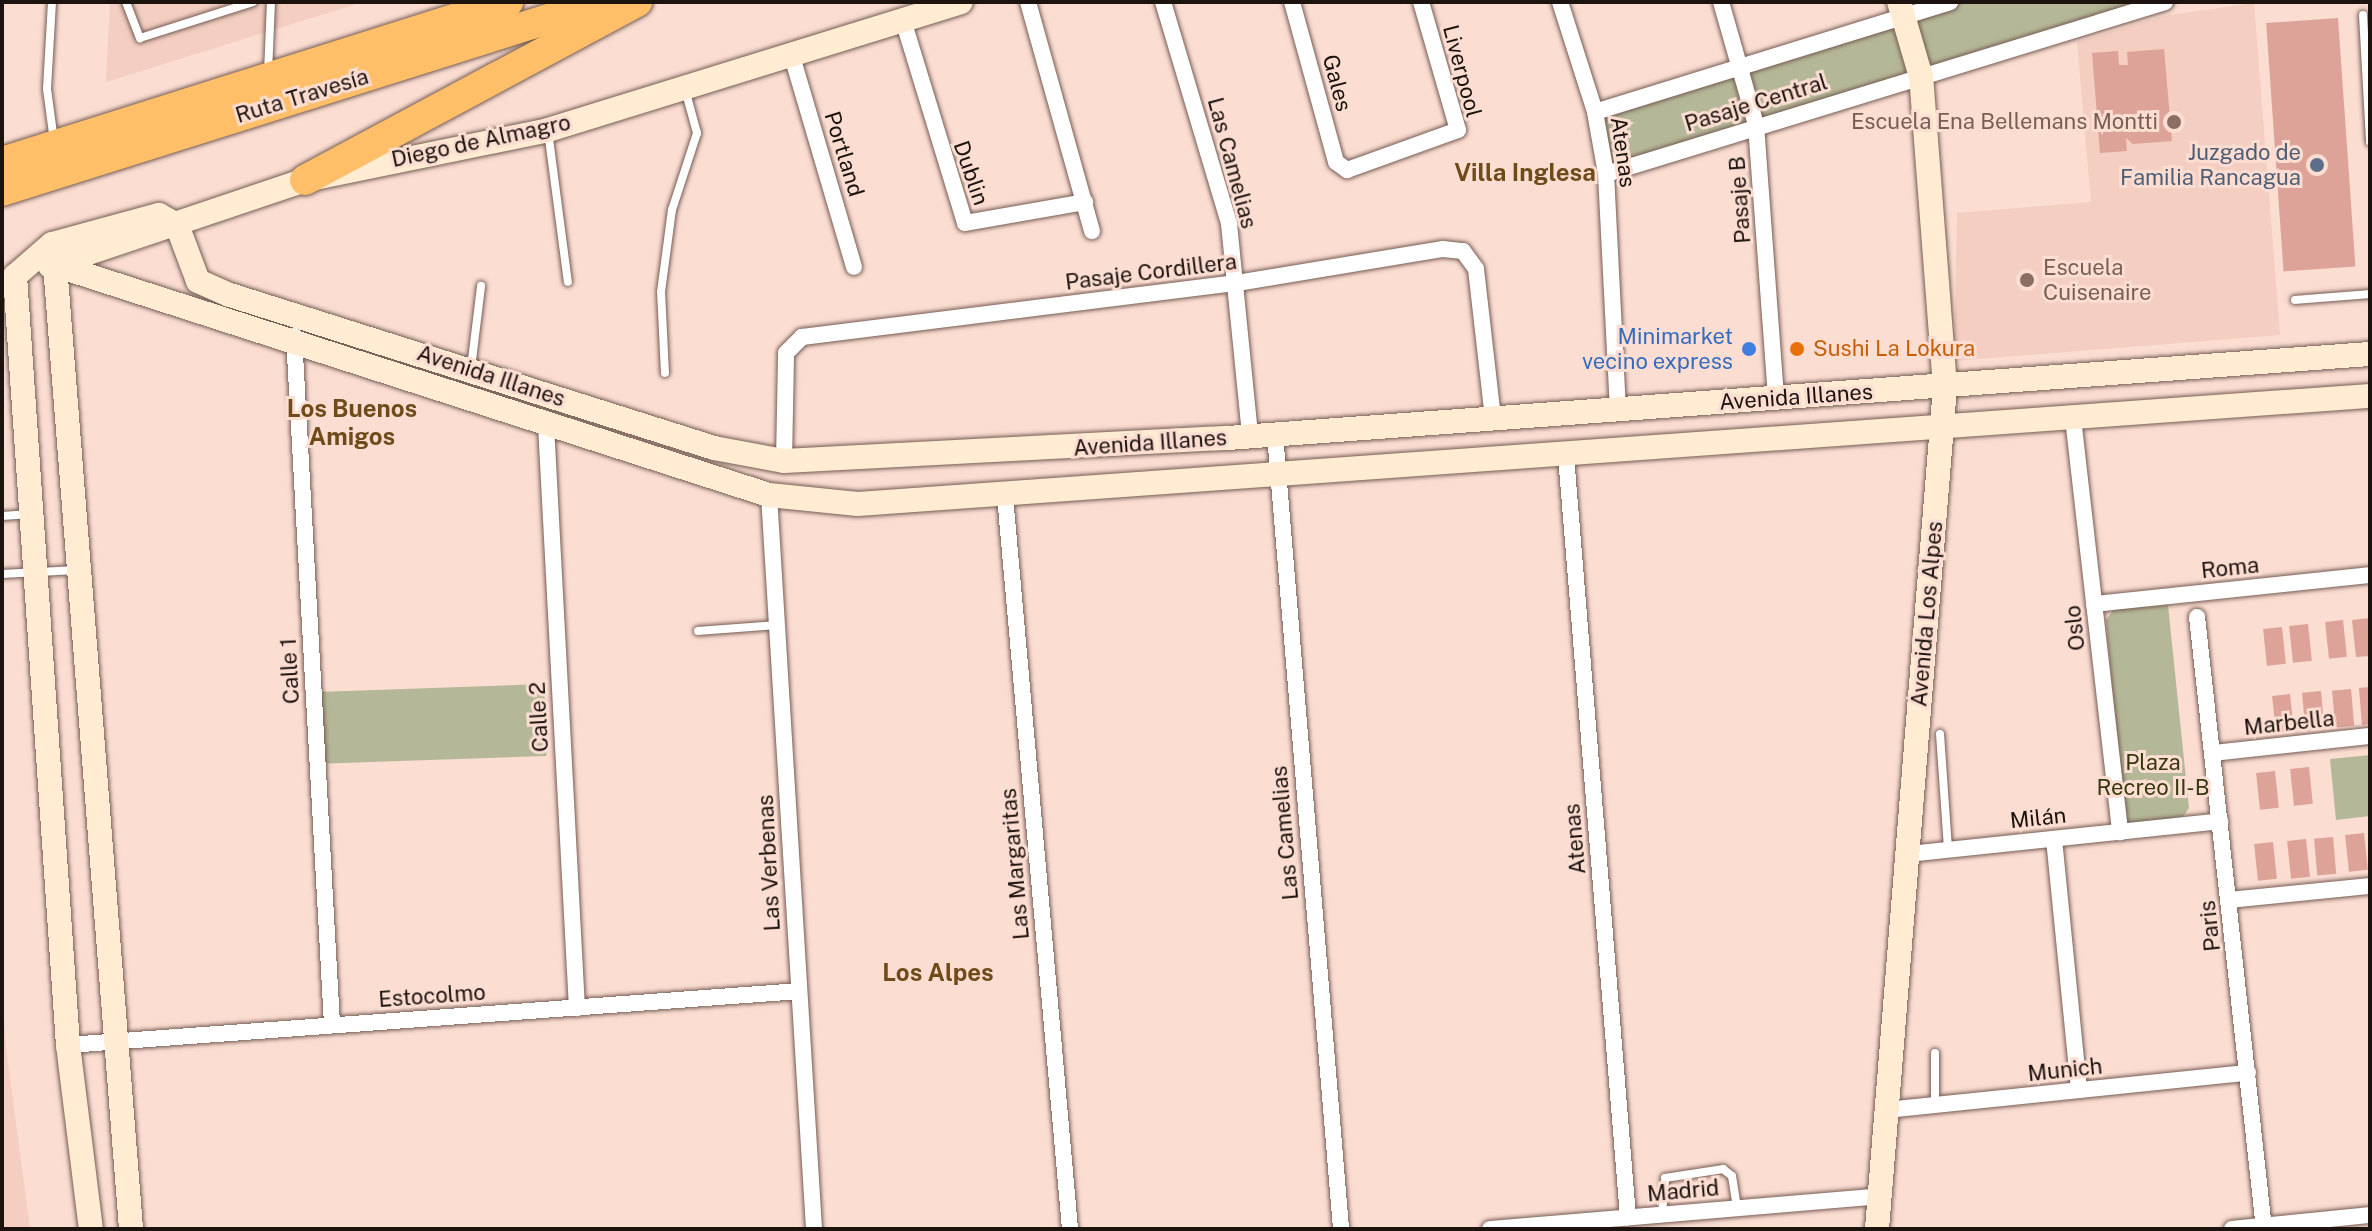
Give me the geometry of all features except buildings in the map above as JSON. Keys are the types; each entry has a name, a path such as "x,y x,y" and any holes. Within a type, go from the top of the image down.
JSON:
{"highway":[{"name":"Ruta Travesía","path":"2,162 508,2"},
{"name":"Ruta Travesía","path":"2,191 602,2"},
{"path":"305,180 637,2"}],"main road":[{"name":"Diego de Almagro","path":"8,277 55,265 305,180 548,130 961,2"},
{"name":"Avenida Los Alpes","path":"1877,1229 1945,387 1921,77 1901,10"},
{"path":"91,1229 68,1045 35,513 8,277 35,252 118,222 159,215 177,225"},
{"name":"Avenida Illanes","path":"177,225 198,281 293,315 470,368 714,448 784,461 1275,434 2370,354"},
{"name":"Avenida Illanes","path":"55,265 769,495 858,504 1278,478 2370,396"},
{"path":"55,265 111,1042 131,1229"}],"street":[{"path":"1028,2 1092,231"},
{"name":"Las Camelias","path":"1163,2 1229,224 1250,435"},
{"name":"Gales","path":"1292,2 1336,162 1347,170"},
{"name":"Liverpool","path":"1347,170 1458,130 1421,2"},
{"name":"Atenas","path":"1560,2 1595,112 1606,174 1618,410"},
{"name":"Pasaje B","path":"1721,2 1743,69 1756,125 1776,399"},
{"name":"Pasaje Central","path":"1595,112 1743,69 1901,10 1950,2"},
{"name":"Pasaje Central","path":"1606,174 1756,125 2165,2"},
{"name":"Dublin","path":"903,20 965,223 1085,202"},
{"name":"Portland","path":"791,53 854,267"},
{"name":"Pasaje Cordillera","path":"784,461 786,353 802,337 1237,283 1463,251 1476,269 1493,418"},
{"name":"Calle 1","path":"293,315 332,1025"},
{"name":"Oslo","path":"2073,418 2120,832"},
{"name":"Calle 2","path":"546,425 577,1008"},
{"name":"Las Camelias","path":"1275,434 1341,1229"},
{"name":"Atenas","path":"1566,456 1628,1217"},
{"name":"Las Verbenas","path":"769,495 814,1229"},
{"name":"Las Margaritas","path":"1005,496 1070,1229"},
{"name":"Roma","path":"2094,604 2370,575"},
{"name":"Paris","path":"2197,617 2264,1227"},
{"name":"Marbella","path":"2213,753 2370,736"},
{"name":"Milán","path":"1908,854 2220,821"},
{"path":"2054,839 2079,1090"},
{"path":"2229,900 2370,886"},
{"name":"Estocolmo","path":"68,1045 799,991"},
{"name":"Munich","path":"1887,1110 2248,1073"},
{"name":"Madrid","path":"1490,1229 1880,1196"},
{"path":"2232,1229 2370,1215"}],"lane":[{"path":"52,2 47,89 54,145"},
{"path":"126,2 140,38 253,2"},
{"path":"268,77 271,2"},
{"path":"2363,15 2370,142"},
{"path":"665,373 661,292 672,210 697,133 685,87"},
{"path":"548,130 568,282"},
{"path":"470,368 481,286"},
{"path":"2295,300 2370,294"},
{"path":"2,516 35,513"},
{"path":"2,574 76,570"},
{"path":"698,631 777,625"},
{"path":"1940,734 1948,850"},
{"path":"1935,1053 1935,1106"},
{"path":"1662,1214 1665,1178 1723,1169 1732,1176 1737,1208"}],"shaded area":[{"path":"110,2 363,2 106,82"},
{"name":"Escuela Ena Bellemans Montti","path":"2254,3 2280,335 1954,361 1957,213 2091,202 2077,42 2163,16"},
{"path":"2,986 6,1047 30,1229 2,1229"}],"green space":[{"path":"1965,2 2150,2 1610,168 1601,115"},
{"name":"Plaza Recreo II-B","path":"2168,605 2189,808 2181,820 2131,825 2124,818 2106,620 2114,609"},
{"path":"544,684 547,756 321,764 318,692"},
{"path":"2370,755 2370,816 2336,820 2330,759"}],"place":[{"name":"Escuela Ena Bellemans Montti","path":"2174,122"},
{"name":"Juzgado de Familia Rancagua","path":"2317,165"},
{"name":"Escuela Cuisenaire","path":"2027,280"},
{"name":"Minimarket vecino express","path":"1749,349"},
{"name":"Sushi La Lokura","path":"1797,349"}],"district":[{"name":"Villa Inglesa","path":"1525,173"},
{"name":"Los Buenos Amigos","path":"352,423"},
{"name":"Los Alpes","path":"938,973"}]}
